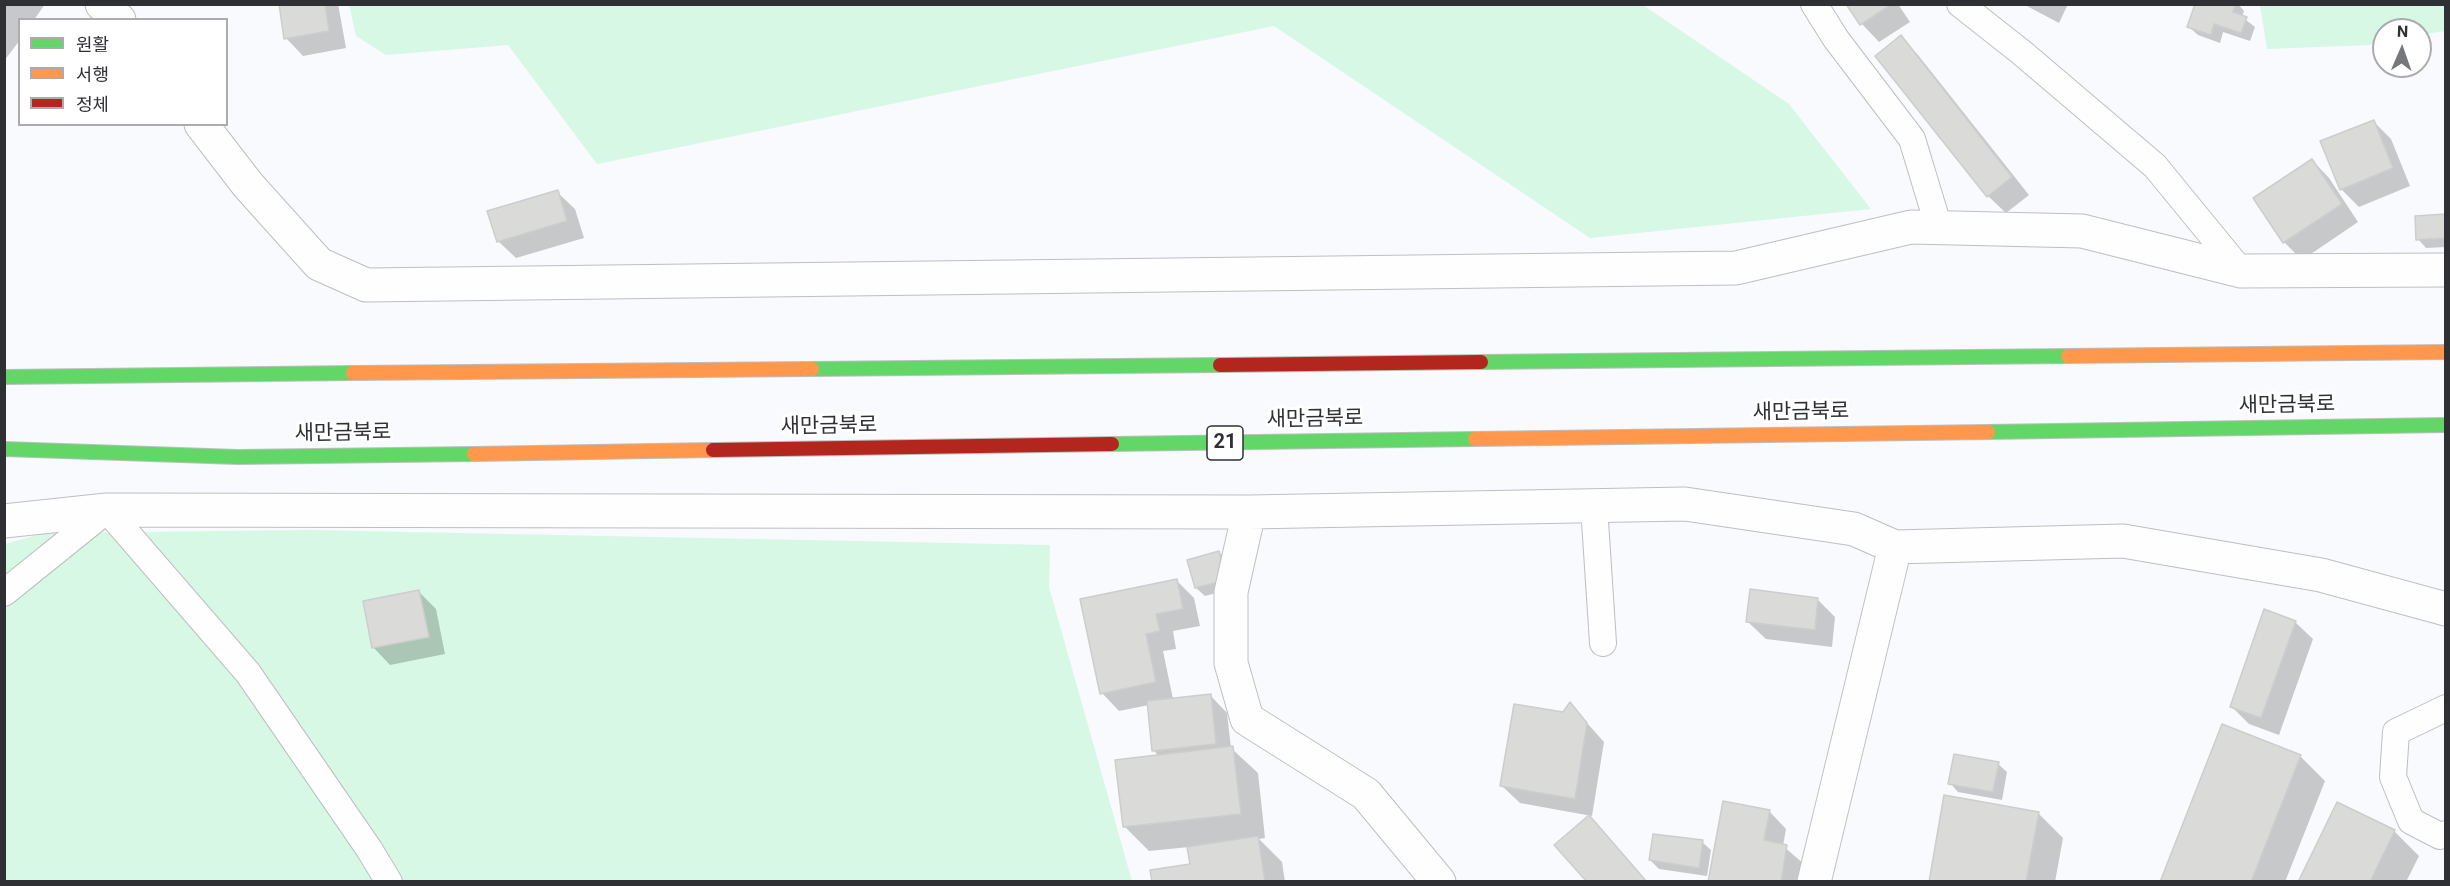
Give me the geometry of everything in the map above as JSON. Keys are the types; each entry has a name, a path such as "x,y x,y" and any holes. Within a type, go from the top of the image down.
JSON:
{"highway":[{"path":"4,377 2445,352"},
{"name":"새만금북로","path":"4,449 238,457 2445,425"}],"street":[{"path":"102,4 117,18"},
{"path":"203,126 248,185 319,264 366,285 1736,268 1911,227 2082,231 2241,271 2445,270"},
{"path":"4,521 107,510 1250,512 1685,504 1854,529 1895,547 2123,541 2321,574 2445,609"},
{"path":"1250,512 1231,592 1231,663 1247,719 1366,794 1438,882"},
{"path":"1814,882 1895,547"}],"lane":[{"path":"1814,4 1836,39 1912,139 1939,228"},
{"path":"1960,4 2021,52 2155,166 2241,271"},
{"path":"1594,506 1603,643"},
{"path":"4,593 107,510 248,673 369,849 389,882"},
{"path":"2445,708 2396,732 2393,777 2411,821 2440,836 2445,834"}],"green space":[{"path":"349,5 1643,5 1789,104 1871,209 1590,238 1274,26 597,164 508,45 386,55 356,36"},
{"path":"2260,5 2445,5 2445,31 2432,33 2432,18 2372,18 2372,45 2267,49"},
{"path":"311,530 1050,545 1049,587 1132,881 5,882 5,544 44,533"}],"building":[{"path":"279,4 325,4 329,31 284,39"},
{"path":"1846,4 1892,4 1860,25"},
{"path":"2195,4 2235,4 2233,12 2247,17 2241,33 2214,24 2211,35 2187,27"},
{"path":"1901,35 2012,177 1987,197 1875,56"},
{"path":"2374,120 2393,168 2340,190 2320,141"},
{"path":"2312,159 2342,204 2283,243 2253,198"},
{"path":"558,190 567,221 497,242 487,211"},
{"path":"2446,214 2446,238 2416,240 2415,216"},
{"path":"1219,551 1227,580 1195,588 1187,560"},
{"path":"1177,579 1183,609 1156,614 1160,631 1146,634 1156,682 1100,694 1080,599"},
{"path":"1750,589 1818,598 1815,630 1746,622"},
{"path":"419,590 429,637 372,648 363,601"},
{"path":"2264,609 2296,621 2261,718 2230,707"},
{"path":"1211,694 1216,744 1152,751 1147,701"},
{"path":"1570,702 1587,723 1575,799 1500,786 1514,704 1563,712"},
{"path":"2222,724 2301,755 2251,882 2160,882"},
{"path":"1233,746 1241,814 1123,827 1115,760"},
{"path":"1954,754 1999,762 1993,792 1948,784"},
{"path":"1944,795 2039,812 2026,882 1929,882"},
{"path":"1723,801 1770,810 1764,840 1787,845 1781,882 1708,882"},
{"path":"2337,802 2395,830 2370,882 2298,882"},
{"path":"1589,815 1647,882 1587,882 1554,845"},
{"path":"1653,834 1703,840 1699,868 1649,860"},
{"path":"1258,836 1265,882 1152,882 1150,870 1190,864 1187,847"}],"traffic: fast":[{"path":"1481,362 2068,356"},
{"path":"812,369 1220,365"},
{"path":"4,377 353,373"},
{"path":"1988,432 2446,425"},
{"path":"1112,444 1475,439"},
{"path":"4,449 238,457 474,454"}],"traffic: slow":[{"path":"2068,356 2446,352"},
{"path":"353,373 812,369"},
{"path":"1475,439 1988,432"},
{"path":"474,454 713,450"}],"traffic: jam":[{"path":"1220,365 1481,362"},
{"path":"713,450 1112,444"}]}
